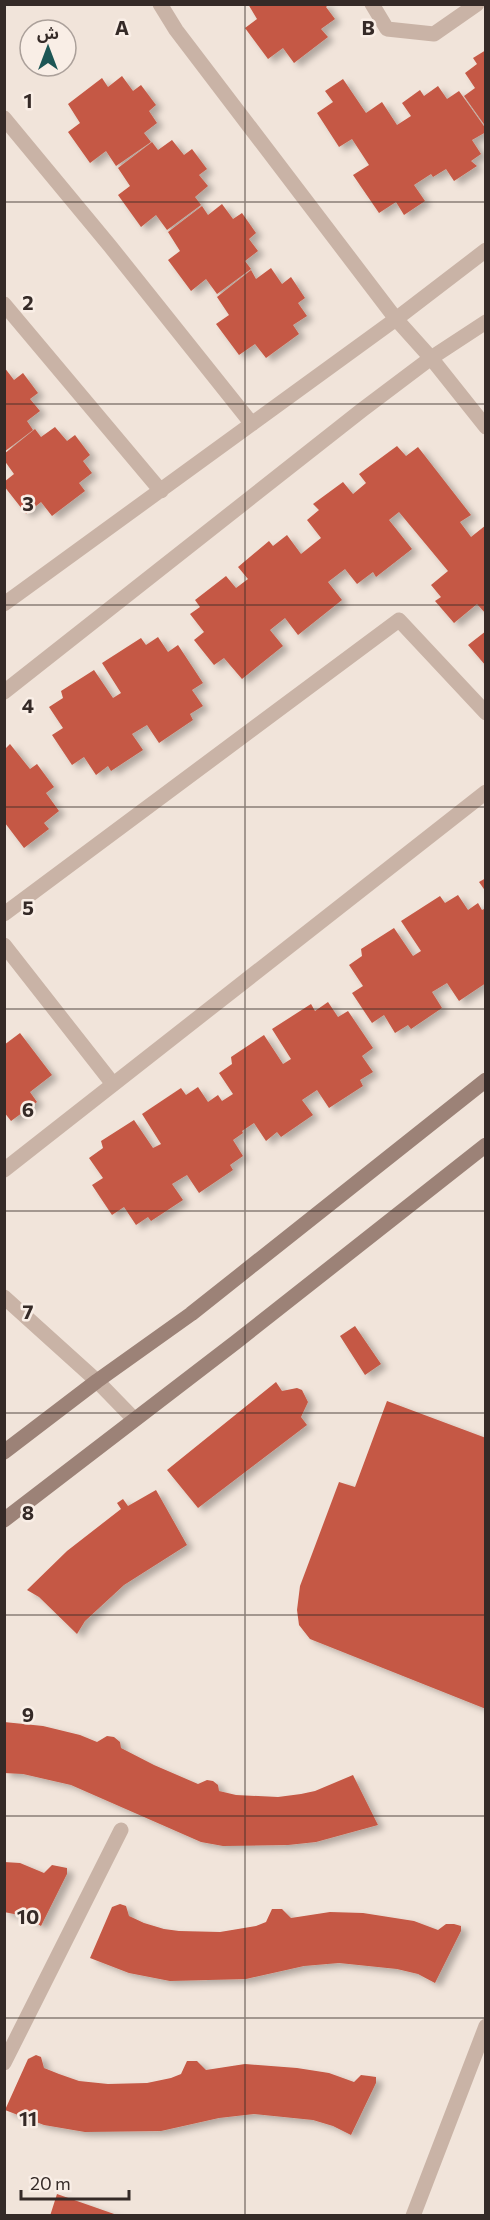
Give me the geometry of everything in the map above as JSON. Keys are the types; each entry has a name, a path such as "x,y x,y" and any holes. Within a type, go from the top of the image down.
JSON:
{"main road":[{"path":"4,1452 190,1314 486,1080"},
{"path":"4,1520 236,1342 486,1145"}],"street":[{"path":"160,4 176,30 396,319 431,358 486,427"},
{"path":"372,4 387,29 435,34 477,4"},
{"path":"4,118 252,424"},
{"path":"4,604 396,319 486,250"},
{"path":"4,304 161,490"},
{"path":"4,692 362,410 431,358 486,322"},
{"path":"4,914 399,620 486,712"},
{"path":"4,1170 486,792"},
{"path":"4,945 113,1084"},
{"path":"4,1297 97,1381 134,1419"},
{"path":"4,2063 121,1830"},
{"path":"413,2216 486,2026"}],"building":[{"path":"248,4 329,4 326,7 335,19 321,29 328,37 294,63 283,48 268,59 245,28 257,19"},
{"path":"486,50 486,127 464,96 475,88 465,73 477,64 473,58"},
{"path":"122,76 133,91 141,85 156,105 149,111 157,123 144,133 151,142 116,166 106,151 90,163 68,132 80,123 68,104 102,78 108,87"},
{"path":"343,79 366,113 382,102 397,125 411,116 402,103 420,90 424,96 438,86 447,99 459,91 486,129 486,132 472,140 481,154 471,161 477,166 454,181 446,169 433,177 431,174 414,185 425,201 404,215 396,202 379,213 353,175 369,165 352,139 339,147 317,113 333,102 325,91"},
{"path":"172,140 184,155 192,149 207,169 199,175 208,186 195,197 201,205 167,230 156,215 141,227 118,195 130,186 118,168 152,142 158,150"},
{"path":"222,204 233,219 242,213 256,233 249,239 258,251 245,261 251,269 217,294 206,279 191,291 168,260 180,251 168,232 202,206 208,215"},
{"path":"271,268 282,284 291,277 305,298 298,303 307,316 293,325 299,334 266,358 255,344 239,355 216,324 229,315 217,297 251,270 256,279"},
{"path":"4,367 14,380 23,373 38,393 30,399 40,411 27,421 33,430 4,452"},
{"path":"55,427 67,441 75,435 90,455 83,461 92,473 79,483 85,491 52,516 41,502 26,514 4,486 4,482 14,474 4,460 4,454 35,429 41,437"},
{"path":"397,446 406,456 418,447 471,515 460,522 471,537 486,525 486,614 477,604 454,623 435,601 441,597 431,585 448,571 399,512 389,520 412,549 376,577 373,572 357,584 345,569 328,582 342,600 298,635 285,618 270,630 283,646 242,679 224,658 214,665 194,640 204,632 190,614 200,607 195,600 226,576 236,588 248,579 238,567 269,541 273,546 287,535 301,554 321,538 307,520 319,510 313,504 343,482 353,494 366,483 359,474"},
{"path":"486,631 486,666 468,645"},
{"path":"158,637 168,652 178,645 203,683 192,690 203,706 190,714 193,720 159,743 147,725 132,734 143,750 111,771 108,766 96,775 84,757 72,765 52,735 63,728 49,707 63,698 61,691 94,670 113,698 121,693 102,663 141,638 146,645"},
{"path":"10,744 30,769 37,764 54,787 46,793 59,811 44,823 49,829 24,848 5,823 5,749"},
{"path":"486,878 486,892 479,882"},
{"path":"458,895 468,910 478,903 482,910 486,908 486,983 459,1001 447,983 432,992 442,1008 411,1029 408,1025 395,1033 384,1015 372,1023 352,993 363,986 349,965 362,956 361,949 394,928 413,956 421,951 401,921 440,896 445,903"},
{"path":"328,1002 338,1017 348,1011 373,1048 362,1056 373,1072 360,1080 363,1086 329,1108 317,1090 302,1100 313,1115 281,1137 277,1132 266,1141 254,1123 233,1140 243,1156 230,1165 233,1170 199,1193 187,1175 172,1184 183,1200 151,1221 148,1217 136,1225 124,1207 112,1215 92,1185 103,1178 89,1158 103,1148 101,1141 134,1120 153,1148 161,1144 142,1114 181,1088 186,1095 198,1087 208,1102 218,1095 222,1101 233,1094 219,1073 232,1064 231,1057 264,1035 283,1064 291,1059 272,1029 311,1004 315,1011"},
{"path":"20,1033 52,1075 30,1092 37,1102 11,1121 4,1112 4,1045"},
{"path":"355,1326 381,1364 365,1375 340,1336"},
{"path":"276,1382 282,1391 297,1388 302,1390 308,1402 301,1417 307,1425 198,1508 167,1470"},
{"path":"387,1401 486,1438 486,1709 310,1639 299,1625 297,1610 300,1586 339,1482 355,1487"},
{"path":"156,1490 187,1545 124,1585 85,1621 77,1634 39,1597 27,1590 67,1551 121,1509 117,1503 123,1499 128,1506"},
{"path":"4,1722 43,1726 80,1735 97,1742 107,1736 114,1737 120,1742 121,1748 154,1765 198,1784 207,1780 213,1781 218,1785 219,1791 236,1795 278,1797 301,1794 315,1791 353,1775 378,1825 316,1842 288,1845 223,1846 201,1842 71,1785 23,1774 4,1773"},
{"path":"4,1862 20,1863 44,1873 52,1865 67,1868 67,1874 41,1926 24,1916 4,1912"},
{"path":"120,1904 126,1906 129,1916 144,1923 179,1931 220,1932 256,1926 266,1922 272,1909 282,1909 291,1918 330,1912 363,1913 414,1921 438,1930 446,1924 454,1924 461,1926 461,1931 435,1983 418,1974 397,1969 339,1963 304,1966 246,1979 170,1981 129,1973 90,1958 112,1907"},
{"path":"36,2055 41,2057 44,2068 79,2081 108,2084 147,2083 171,2078 181,2074 187,2061 197,2061 206,2070 245,2064 329,2073 354,2082 361,2075 376,2077 376,2083 351,2135 313,2120 254,2114 219,2118 161,2131 85,2132 44,2125 5,2110 28,2059"},
{"path":"57,2194 117,2215 117,2216 50,2216"}]}
